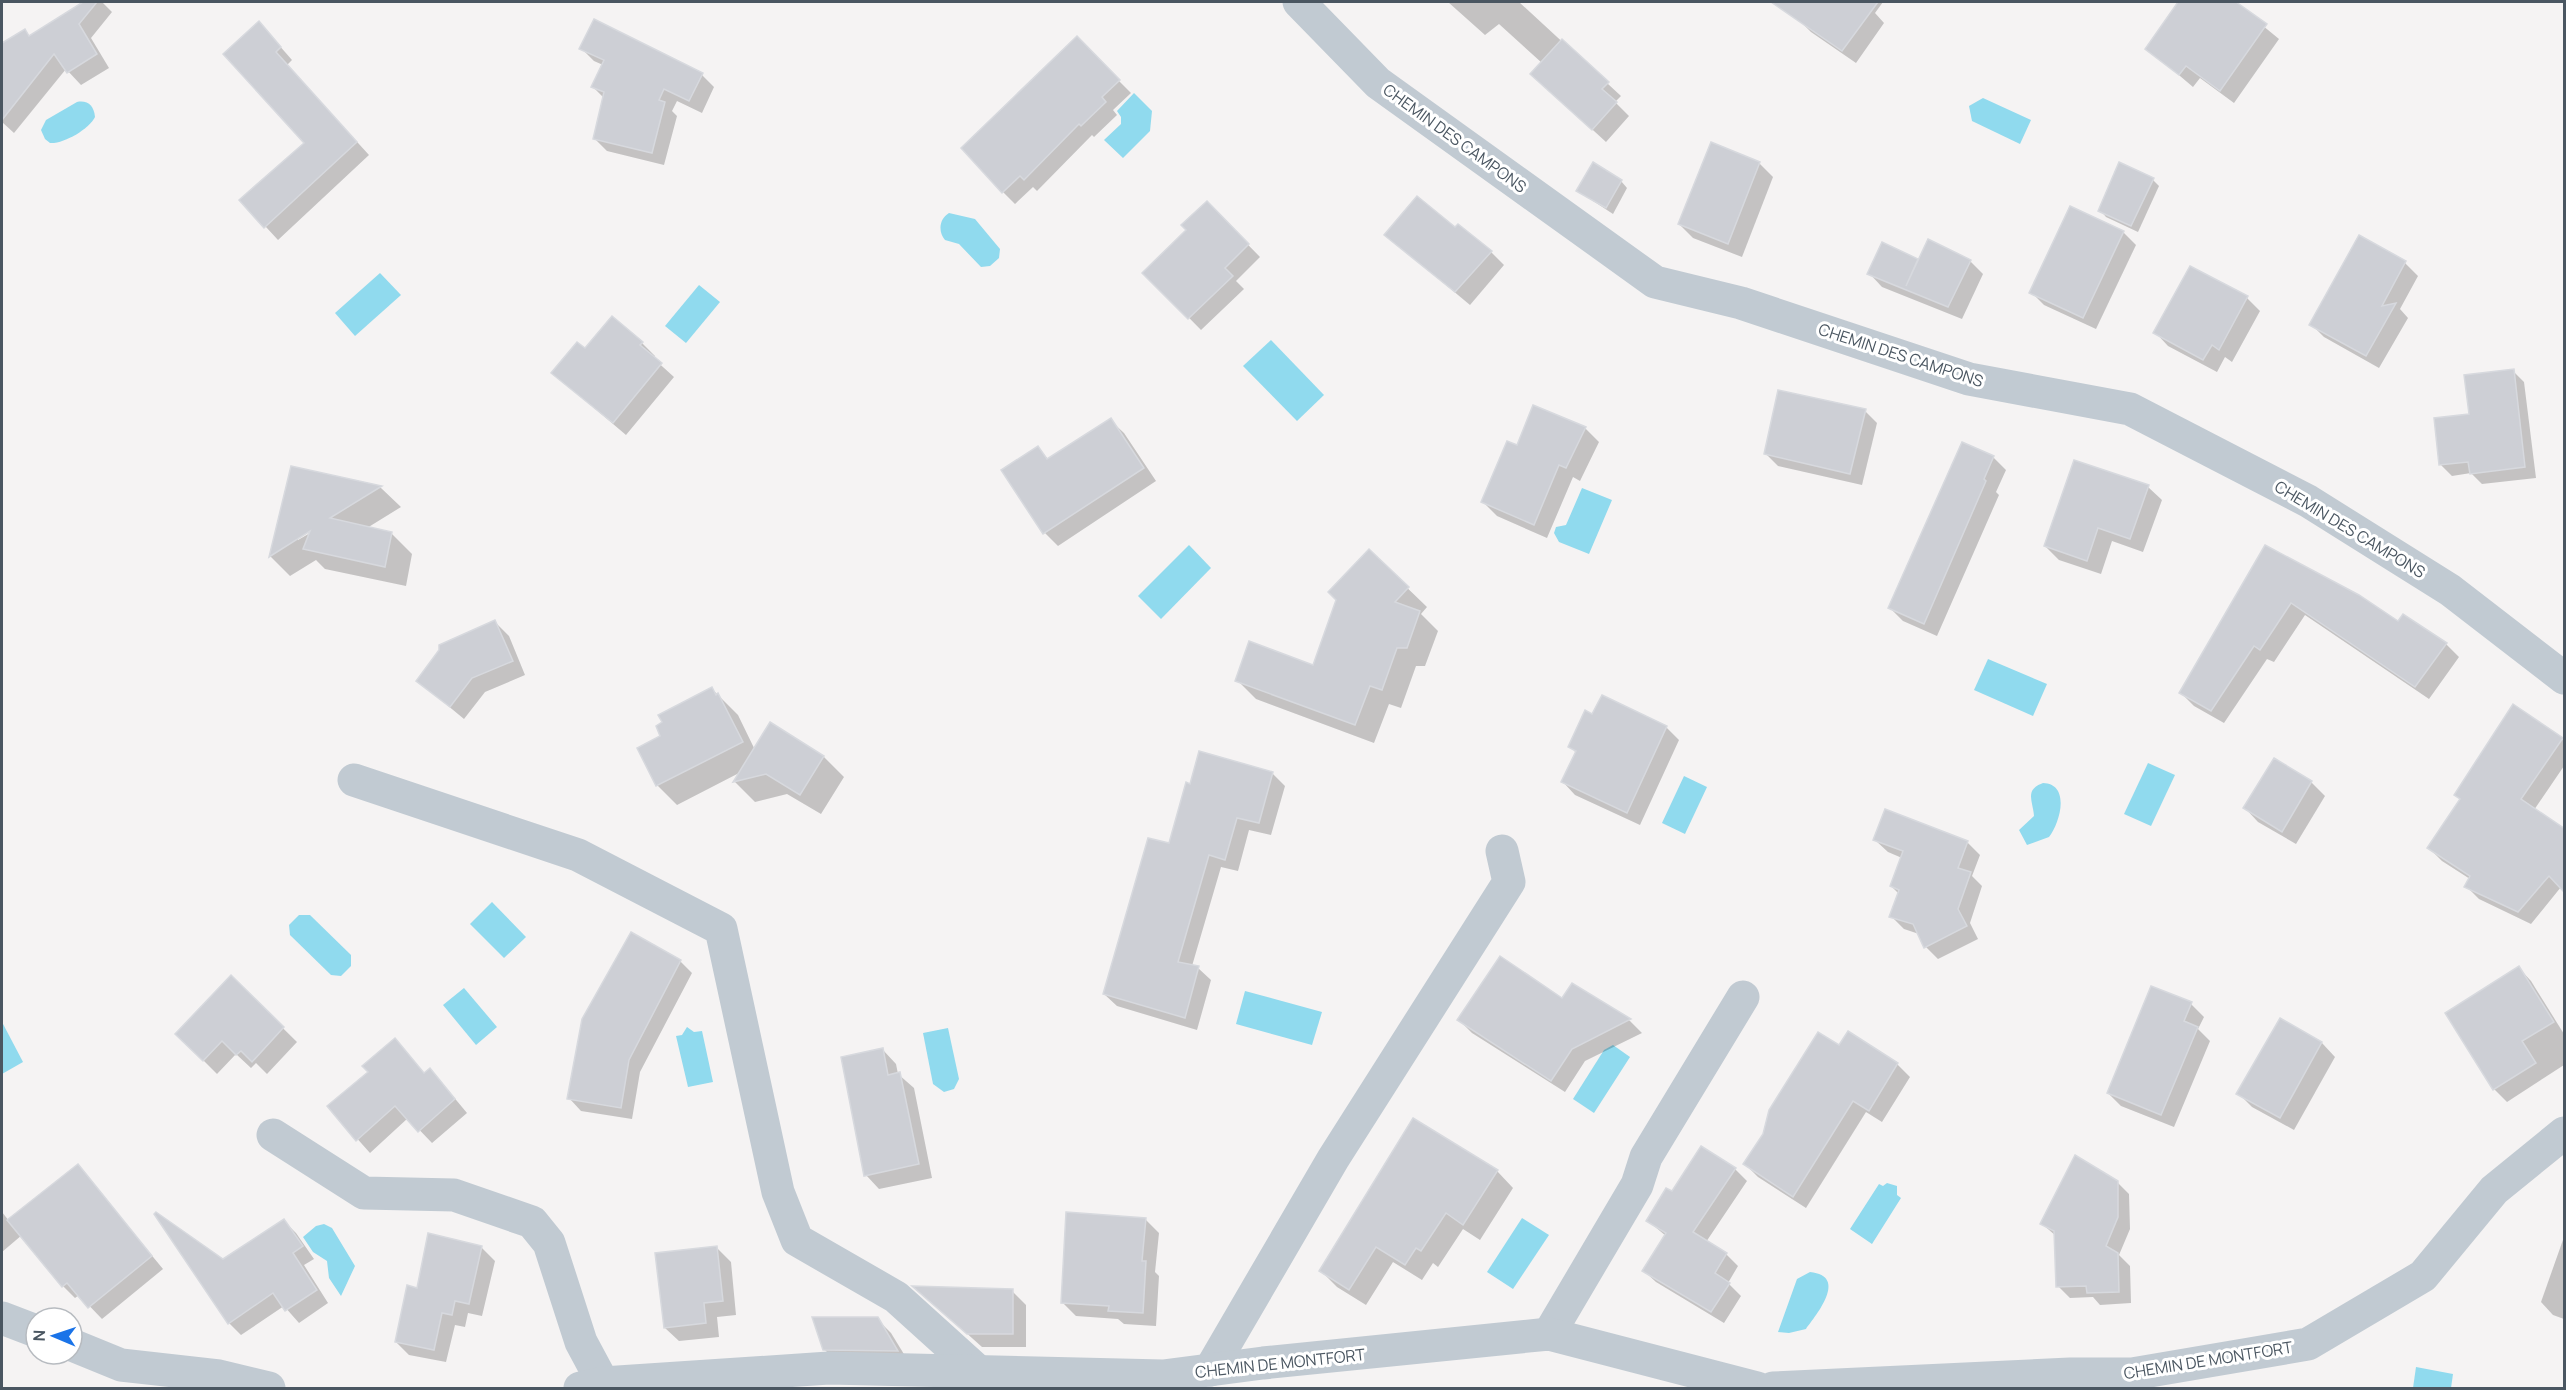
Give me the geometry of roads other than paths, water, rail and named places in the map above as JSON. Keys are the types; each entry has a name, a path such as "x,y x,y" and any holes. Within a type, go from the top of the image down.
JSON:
{"street":[{"name":"CHEMIN DES CAMPONS","path":"1299,2 1378,83 1655,282 1741,303 1969,379 2130,409 2308,501 2450,590 2565,678"},
{"path":"354,780 578,855 721,929 778,1192 797,1240 896,1297 979,1372"},
{"path":"1210,1370 1333,1159 1509,882 1502,851"},
{"path":"1549,1334 1638,1185 1646,1157 1743,997"},
{"name":"CHEMIN DE MONTFORT","path":"1773,1389 2058,1374 2132,1374 2308,1344 2423,1276 2494,1190 2565,1133"},
{"path":"273,1135 364,1194 453,1194 532,1222 549,1243 581,1342 591,1386"},
{"path":"2,1318 24,1326"},
{"name":"CHEMIN DE MONTFORT","path":"591,1386 829,1368 938,1380 979,1372 1163,1376 1549,1334 1757,1389"},
{"path":"84,1353 122,1377 219,1376 268,1389"}],"water":[{"path":"1134,93 1152,111 1150,131 1123,158 1104,140 1121,124 1121,117 1117,111"},
{"path":"1983,98 2031,120 2020,144 1972,121 1969,106"},
{"path":"77,102 90,105 95,117 92,122 76,135 50,143 45,139 41,130 46,120"},
{"path":"949,213 975,219 1000,249 999,258 990,266 981,267 959,244 945,240 941,233 941,226 943,219"},
{"path":"380,273 401,295 355,336 335,313"},
{"path":"699,285 720,302 686,343 665,326"},
{"path":"1271,340 1324,395 1297,421 1243,366"},
{"path":"1582,488 1612,500 1589,554 1559,542 1554,533 1556,527 1566,525"},
{"path":"1189,545 1211,568 1161,619 1138,596"},
{"path":"1988,659 2047,684 2033,716 1974,690"},
{"path":"2148,763 2175,775 2151,826 2124,814"},
{"path":"1684,776 1707,787 1685,834 1662,823"},
{"path":"2043,783 2052,785 2060,797 2061,805 2057,823 2049,837 2027,845 2019,830 2034,816 2031,796 2033,789"},
{"path":"492,902 526,937 504,958 470,924"},
{"path":"299,915 310,915 351,955 351,966 341,976 331,975 290,935 289,925"},
{"path":"464,988 497,1027 476,1045 443,1005"},
{"path":"1245,991 1322,1012 1312,1045 1236,1024"},
{"path":"2,1022 23,1062 2,1074"},
{"path":"687,1027 694,1032 702,1031 713,1082 688,1087 676,1036 682,1035"},
{"path":"948,1028 959,1079 954,1089 944,1092 933,1084 923,1033"},
{"path":"1613,1045 1630,1057 1594,1113 1573,1099 1604,1050"},
{"path":"1887,1183 1897,1186 1897,1195 1901,1198 1872,1244 1850,1229 1879,1184 1883,1186"},
{"path":"1522,1218 1549,1235 1513,1289 1487,1272"},
{"path":"324,1224 332,1228 355,1266 341,1296 329,1278 327,1261 313,1252 303,1237 316,1226"},
{"path":"1810,1272 1821,1275 1827,1281 1829,1288 1822,1306 1806,1329 1789,1333 1778,1332 1797,1279"},
{"path":"2416,1367 2453,1374 2451,1388 2413,1388"}]}
